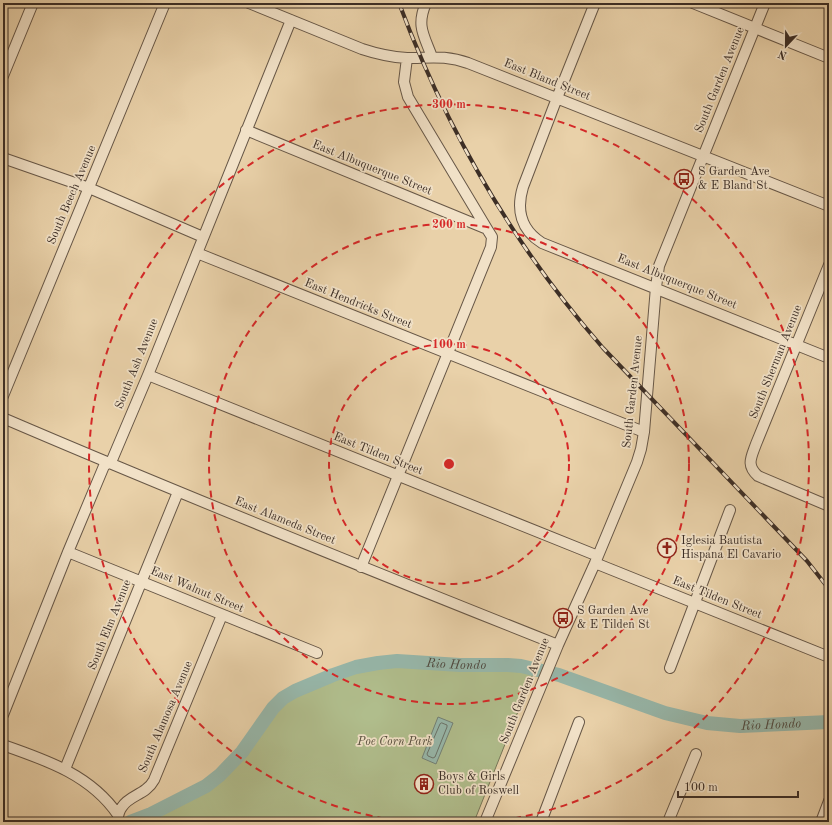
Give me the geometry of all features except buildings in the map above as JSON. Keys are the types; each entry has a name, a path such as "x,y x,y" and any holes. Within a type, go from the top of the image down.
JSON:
{"street":[{"path":"3,76 33,3"},
{"name":"South Beech Avenue","path":"3,396 165,3"},
{"name":"East Bland Street","path":"249,3 372,53 384,56 407,58 447,57 462,61 829,206"},
{"path":"426,3 422,12 420,23 432,57"},
{"path":"557,98 595,3"},
{"path":"693,3 829,58"},
{"name":"South Garden Avenue","path":"486,822 558,645 637,462 644,432 656,287 662,258 765,3"},
{"name":"South Ash Avenue","path":"3,715 104,466 112,460 148,375 290,20"},
{"path":"361,566 491,247 492,237 408,97 404,82 407,58"},
{"name":"East Albuquerque Street","path":"557,98 521,194 520,209 523,222 532,235 542,243 656,287 829,358"},
{"name":"East Albuquerque Street","path":"246,130 487,229"},
{"path":"3,158 89,188 203,237"},
{"name":"East Hendricks Street","path":"197,253 644,432"},
{"name":"South Sherman Avenue","path":"829,266 750,462 751,469 758,476 829,506"},
{"name":"East Tilden Street","path":"148,375 398,476 694,603 829,657"},
{"name":"East Alameda Street","path":"3,418 178,492 558,645"},
{"name":"South Elm Avenue","path":"65,769 178,492"},
{"path":"670,668 730,510"},
{"name":"East Walnut Street","path":"68,552 317,653"},
{"name":"South Alamosa Avenue","path":"117,819 122,806 152,784 222,615"},
{"path":"541,822 579,722"},
{"path":"3,744 44,759 65,769 87,784 108,803 117,819"},
{"path":"668,822 696,754"},
{"path":"821,822 829,801"}],"green space":[{"name":"Poe Corn Park","path":"397,661 460,665 508,665 535,669 474,822 130,822 165,807 217,778 236,759 274,708 285,697 299,688 331,674 348,669 365,665"}],"water":[{"path":"438,717 453,723 436,764 422,758"}],"waterway":[{"name":"Rio Hondo","path":"130,822 151,814 206,786 220,775 242,752 273,708 283,698 295,691 333,675 356,667 378,663 397,661 460,665 521,666 559,675 665,713 707,723 740,726 829,722"}],"railway":[{"path":"399,3 438,96 461,141 485,185 540,269 570,309 603,348 807,561 829,589"}],"place":[{"name":"S Garden Ave & E Bland St","path":"684,179"},
{"name":"Iglesia Bautista Hispana El Cavario","path":"667,548"},
{"name":"S Garden Ave & E Tilden St","path":"563,618"},
{"name":"Boys & Girls Club of Roswell","path":"424,784"}]}
